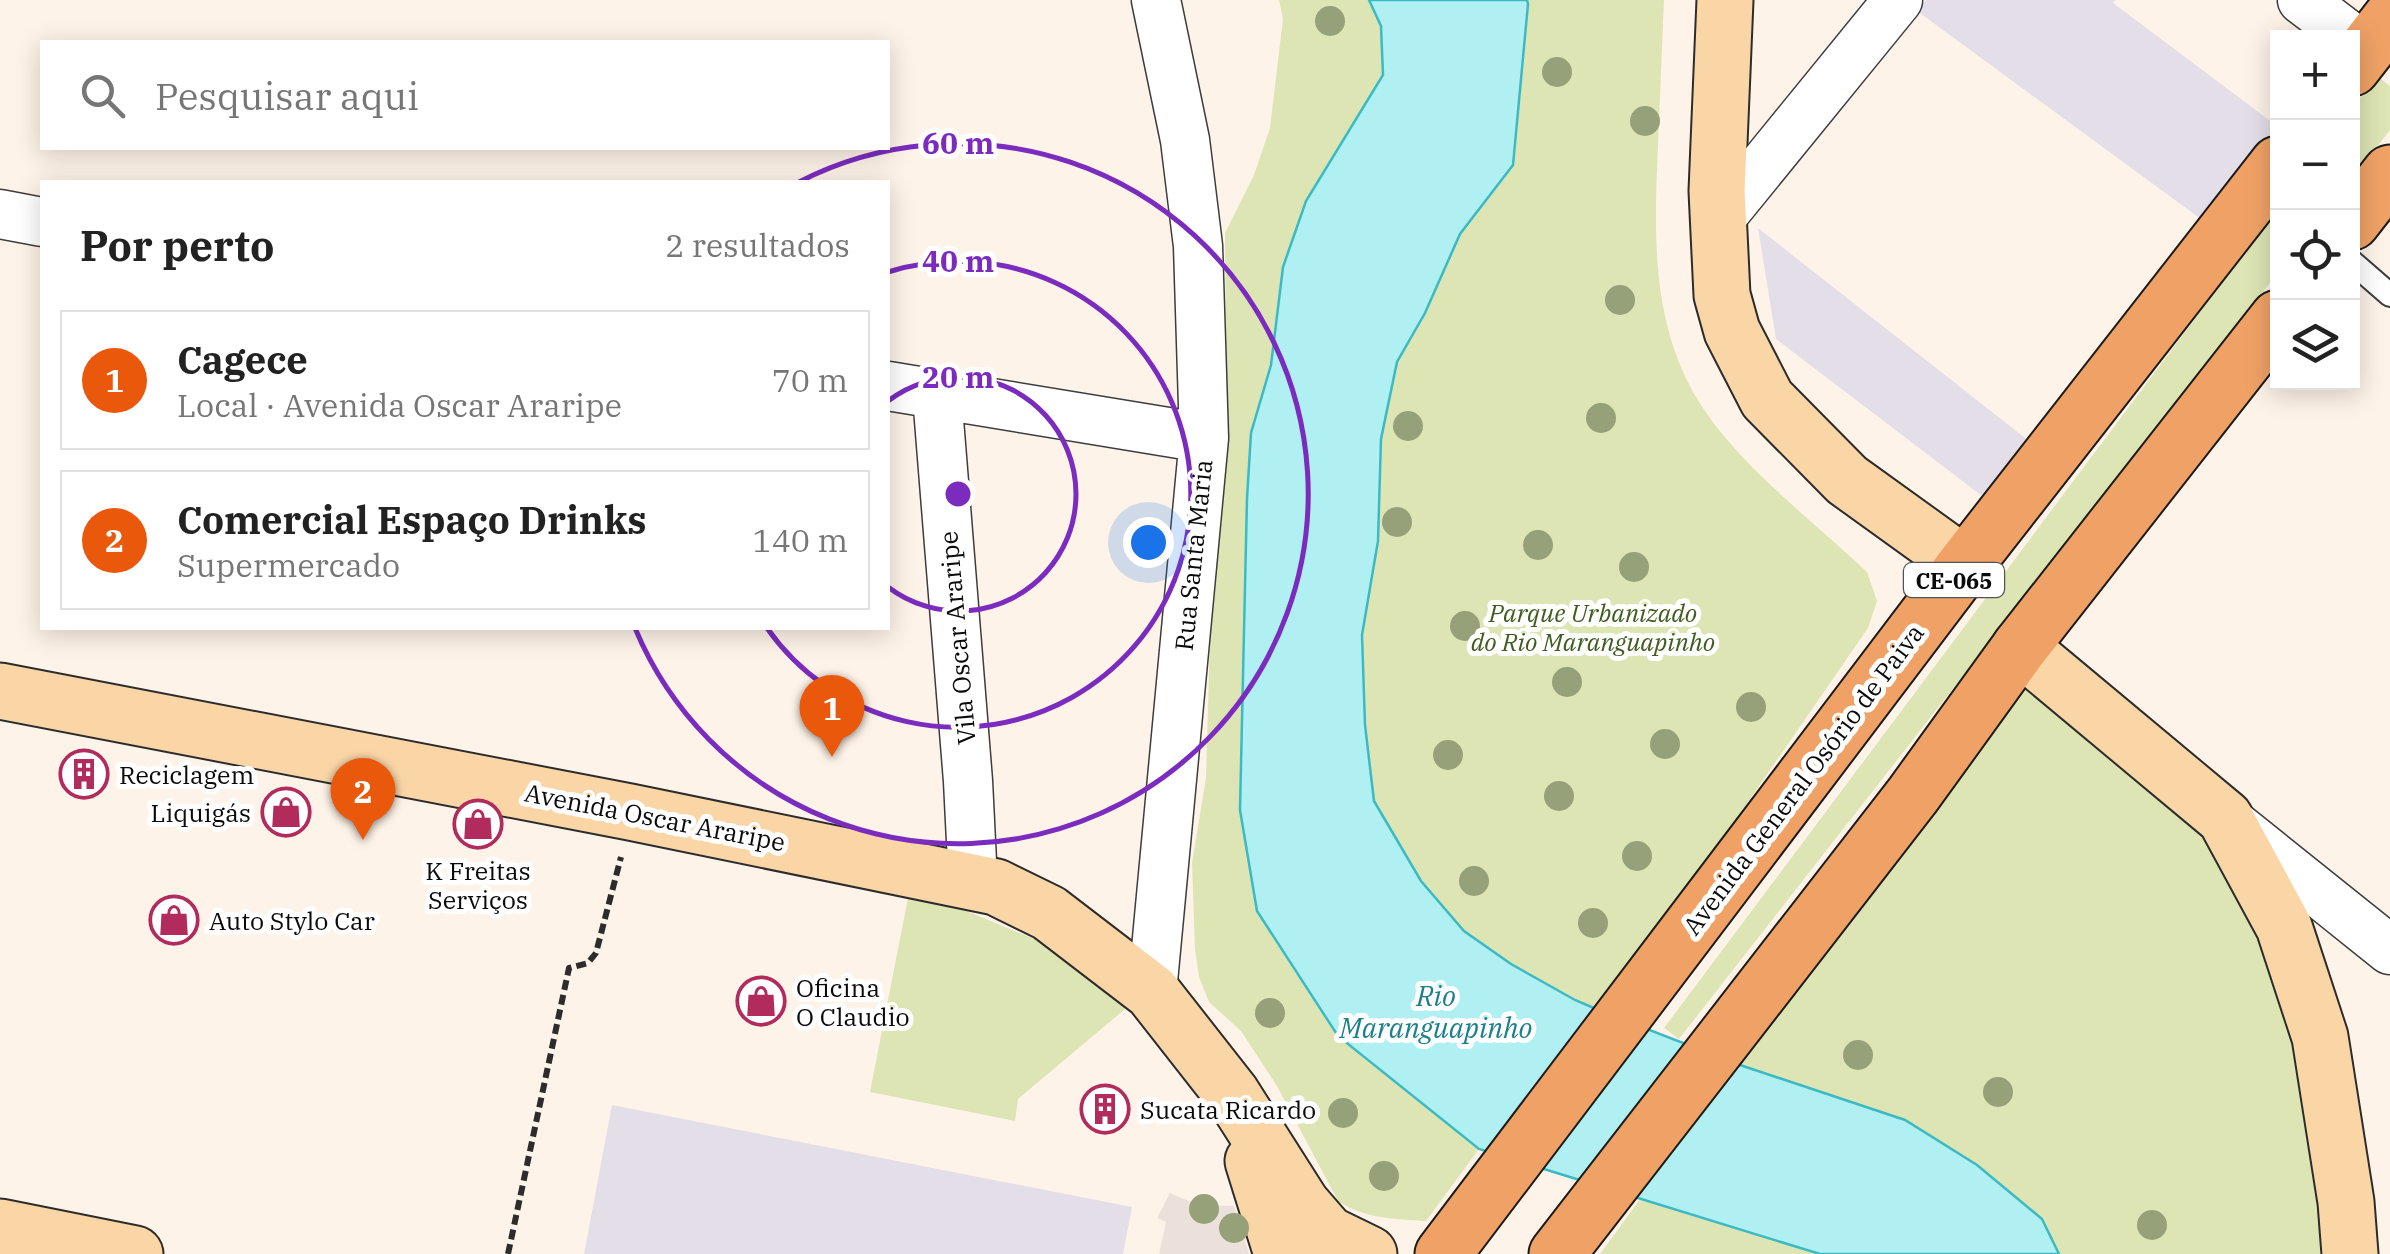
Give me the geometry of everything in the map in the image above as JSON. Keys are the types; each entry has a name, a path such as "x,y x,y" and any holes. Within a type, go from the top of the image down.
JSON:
{"main road":[{"path":"2360,211 2390,172"},
{"name":"Avenida General Osório de Paiva","path":"1450,1244 1966,565 2270,174"},
{"path":"1556,1254 1914,795 2020,647 2270,328"}],"street":[{"name":"Rua Santa Maria","path":"1152,992 1204,438 1198,246 1185,140 1156,0"},
{"path":"1724,0 1717,191 1722,295 1732,332 1767,399 1847,480 1966,565"},
{"path":"1718,222 1898,0"},
{"path":"2302,0 2367,46"},
{"path":"0,214 40,222"},
{"path":"890,386 1204,438"},
{"name":"Vila Oscar Araripe","path":"937,395 973,882"},
{"path":"2020,647 2390,950"},
{"name":"Avenida Oscar Araripe","path":"0,691 996,887 1049,913 1152,992 1232,1094 1302,1204 1328,1234 1369,1254"},
{"path":"2225,818 2284,927 2320,1037 2346,1202 2350,1254"},
{"name":"Avenida Oscar Araripe","path":"1232,1094 1282,1254"},
{"path":"0,1226 134,1254"}],"lane":[{"path":"2360,269 2390,295"}],"path":[{"path":"508,1254 569,968 588,963 596,954 630,812"}],"shaded area":[{"path":"1926,0 2115,0 2113,3 2270,121 2270,135 2205,222 1917,11"},
{"path":"1758,228 2034,445 1990,502 1776,339"},
{"path":"612,1105 1132,1207 1123,1254 584,1254"},
{"path":"1170,1193 1198,1205 1234,1206 1249,1254 1159,1254 1166,1222 1157,1218"}],"green space":[{"path":"1279,0 1369,0 1381,26 1383,75 1306,201 1283,267 1271,365 1251,433 1240,810 1257,911 1338,1036 1479,1149 1426,1221 1370,1215 1338,1201 1277,1086 1241,1031 1209,1002 1199,977 1195,949 1192,863 1206,778 1211,601 1227,434 1225,233 1254,175 1270,128 1283,19"},
{"name":"Parque Urbanizado do Rio Maranguapinho","path":"1527,0 1664,0 1657,248 1659,282 1674,348 1687,380 1722,433 1760,475 1867,572 1877,601 1868,628 1603,1012 1511,964 1464,931 1421,881 1374,801 1365,725 1362,635 1378,541 1381,439 1397,362 1425,313 1460,234 1513,165"},
{"path":"2377,76 2390,86 2390,130 2360,169 2360,120 2360,98"},
{"path":"2270,218 2270,283 1679,1039 1664,1028"},
{"path":"2039,673 2184,797 2276,930 2324,1203 2320,1254 2059,1254 2042,1219 1977,1165 1905,1120 1740,1065"},
{"path":"908,898 964,910 1068,953 1137,999 1018,1099 1015,1121 870,1092"},
{"path":"1641,1198 1820,1254 1600,1254"}],"water":[{"name":"Rio Maranguapinho","path":"1369,0 1527,0 1528,4 1513,165 1460,234 1425,313 1397,362 1381,439 1378,541 1362,635 1365,725 1374,801 1421,881 1464,931 1511,964 1603,1012 1740,1065 1905,1120 1977,1165 2042,1219 2059,1254 1820,1254 1479,1149 1338,1036 1257,911 1240,810 1251,433 1271,365 1283,267 1306,201 1383,75 1381,26"}],"place":[{"name":"Cagece","path":"832,757"},
{"name":"Reciclagem","path":"84,774"},
{"name":"Liquigás","path":"286,812"},
{"name":"K Freitas Serviços","path":"478,824"},
{"name":"Comercial Espaço Drinks","path":"363,840"},
{"name":"Auto Stylo Car","path":"174,920"},
{"name":"Oficina O Claudio","path":"761,1001"},
{"name":"Sucata Ricardo","path":"1105,1109"}]}
